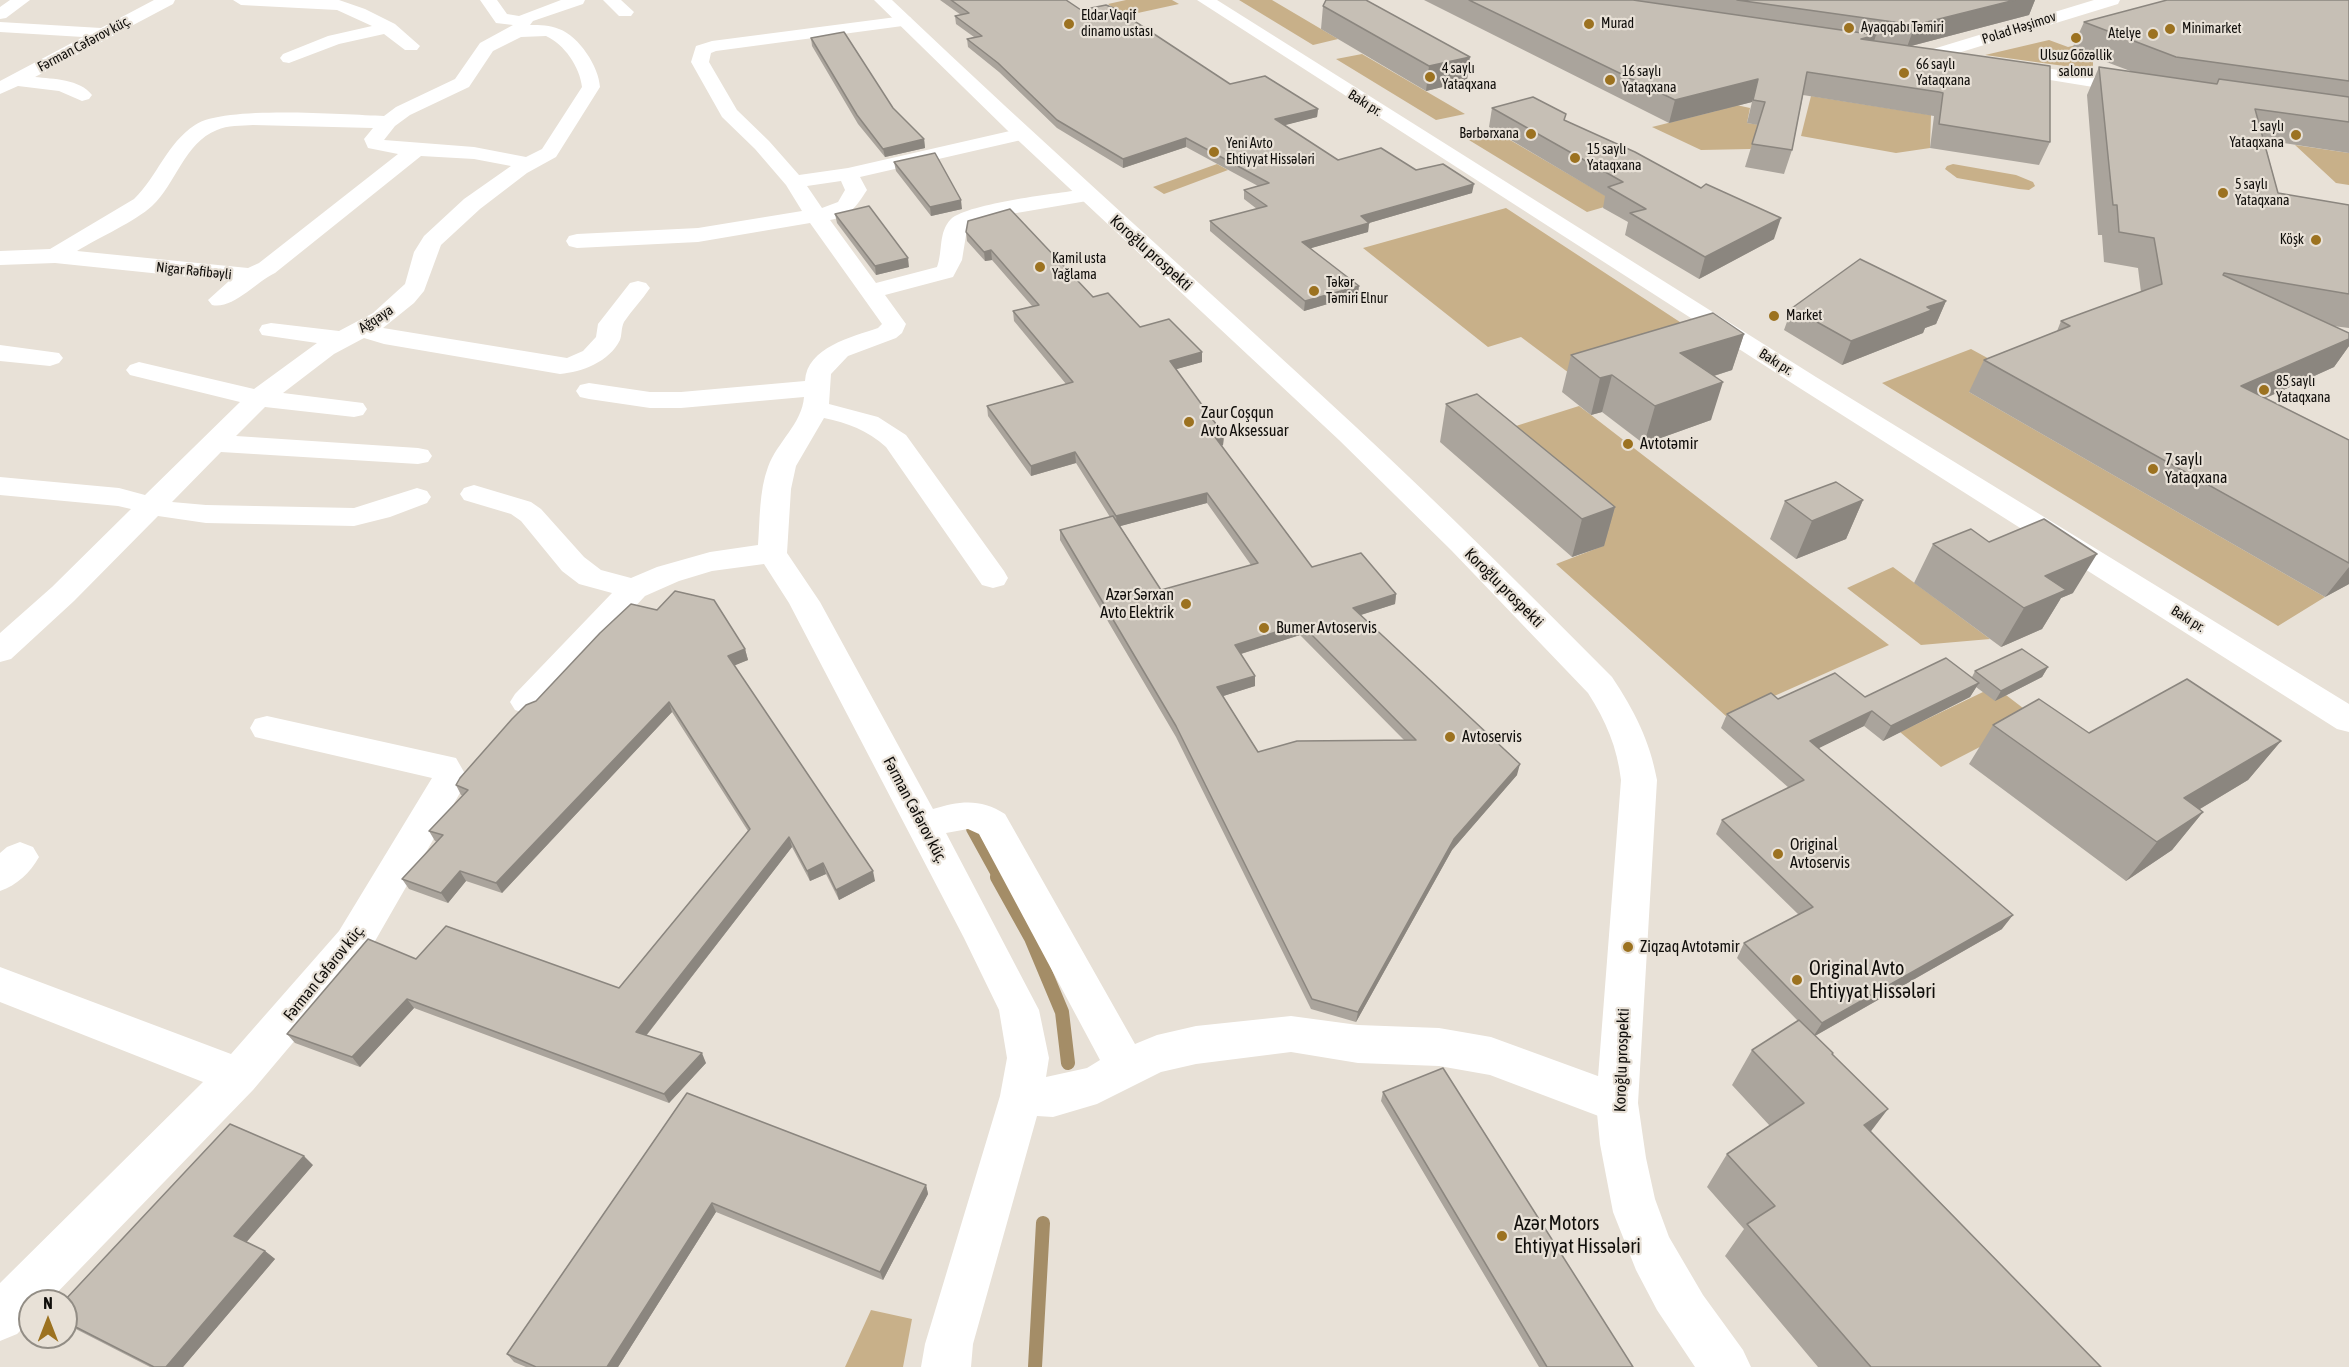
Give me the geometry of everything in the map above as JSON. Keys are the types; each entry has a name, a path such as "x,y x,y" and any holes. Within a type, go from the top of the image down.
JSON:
{"street":[{"path":"0,14 22,0"},
{"name":"Fərman Cəfərov küç.","path":"8,84 167,0"},
{"path":"241,0 339,5 389,28 411,46"},
{"path":"488,0 502,19 519,27"},
{"path":"528,165 487,156 393,148 375,144 374,139 388,122 403,111 462,83 486,47 519,27 527,17 577,0"},
{"path":"611,0 625,12"},
{"name":"Bakı pr.","path":"1205,0 1816,388 2349,720"},
{"name":"Polad Həşimov","path":"1926,57 2112,0"},
{"path":"527,702 634,590 668,574 710,562 772,553 777,489 782,466 816,399 818,374 834,355 887,333 893,328 894,324 872,291 794,183 762,145 729,112 700,62 702,50 712,46 893,10"},
{"name":"Koroğlu prospekti","path":"893,10 1087,195 1219,314 1413,497 1600,685 1622,718 1636,752 1639,780 1617,1103 1622,1149 1636,1211 1663,1277 1725,1367"},
{"path":"0,27 104,33"},
{"name":"Ağqaya","path":"0,651 63,594 259,398 340,339 365,329 382,318 416,286 423,270 425,252 432,241 471,204 554,149 591,87 592,80 560,35 519,27"},
{"path":"289,58 334,40 389,28"},
{"path":"1904,53 2149,90"},
{"path":"8,84 64,86 82,95"},
{"path":"182,116 215,123 253,119 388,122"},
{"path":"55,256 142,204 152,194 184,146 202,129 215,123"},
{"path":"794,183 848,174 1023,134"},
{"name":"Nigar Rəfibəyli","path":"0,258 24,259 55,256 252,275 276,261 417,149"},
{"path":"578,241 698,235 836,212 846,206 856,190 848,174"},
{"path":"872,291 945,272 951,264 953,234 959,224 967,219 1006,209 1087,195"},
{"path":"0,272 24,259"},
{"path":"220,300 252,275"},
{"path":"365,329 384,337 560,366 572,365 592,356 608,339 610,324 638,288"},
{"path":"271,330 340,339"},
{"path":"0,353 50,358"},
{"path":"139,370 259,398 354,409"},
{"path":"589,392 650,400 816,399 883,428 896,441 993,578"},
{"path":"213,443 418,456"},
{"path":"0,486 119,497 173,511 206,514 354,517 380,511 417,497"},
{"path":"474,494 521,508 531,515 573,564 590,577 634,590"},
{"name":"Fərman Cəfərov küç.","path":"772,553 804,602 980,931 1019,1010 1028,1058 1021,1096 949,1344 946,1367"},
{"name":"Fərman Cəfərov küç.","path":"238,1076 353,943 450,779 444,767 267,728"},
{"path":"923,826 969,814 982,815 992,824 1126,1067"},
{"path":"0,984 238,1076 0,1317"},
{"path":"1021,1096 1053,1097 1097,1085 1126,1067 1157,1054 1196,1045 1291,1034 1358,1044 1439,1047 1491,1056 1617,1103"}],"shaded area":[{"path":"1126,0 1172,0 1179,4 1124,16 1108,4"},
{"path":"1239,0 1272,0 1338,39 1313,45"},
{"path":"2089,29 2156,54 2159,62 2093,53 2093,70 1985,55 2049,40 2068,47 2092,41 2075,33"},
{"path":"1362,54 1465,114 1436,120 1336,59"},
{"path":"1811,96 1931,115 1930,148 1896,153 1801,136"},
{"path":"1732,104 1750,108 1747,123 1793,130 1750,149 1701,150 1652,127 1716,111"},
{"path":"1493,130 1618,203 1587,212 1464,137"},
{"path":"2295,145 2349,153 2349,185 2336,183"},
{"path":"1217,164 1228,170 1164,194 1153,187"},
{"path":"1953,164 2016,175 2033,182 2035,186 2029,190 2019,189 1957,178 1945,169"},
{"path":"1506,208 1715,345 1585,385 1521,337 1488,347 1363,248"},
{"path":"1971,349 2015,373 1969,392 2325,597 2278,626 1882,383"},
{"path":"1579,406 1889,645 1727,717 1556,564 1603,546 1478,438"},
{"path":"1893,567 1990,639 1921,645 1847,588"},
{"path":"1983,692 2006,695 2036,718 1941,767 1900,732"},
{"path":"871,1310 912,1319 903,1367 845,1367"}],"building":[{"path":"951,0 1066,0 1081,10 1106,5 1116,9 1230,84 1265,76 1318,109 1275,119 1338,160 1381,148 1416,170 1443,164 1474,184 1361,216 1369,223 1302,242 1359,286 1305,301 1210,221 1267,206 1244,190 1269,183 1186,138 1123,159 1057,120 998,63 967,39 982,36 955,16 969,13"},
{"path":"1326,0 1366,0 1470,57 1429,66 1323,6"},
{"path":"1469,0 1633,0 1876,35 1861,39 2050,66 2050,142 1939,124 1943,93 1807,72 1792,150 1752,144 1765,102 1753,100 1758,79 1675,100"},
{"path":"1737,0 2015,0 1915,25"},
{"path":"2167,0 2349,0 2349,81 2176,57 2084,22"},
{"path":"844,32 893,108 924,139 883,149 857,115 811,38"},
{"path":"2099,67 2217,84 2219,79 2349,97 2349,122 2255,109 2278,193 2349,205 2349,294 2224,273 2223,275 2349,333 2349,339 2241,386 2349,440 2349,563 1984,360 2070,326 2061,321 2162,284 2154,238 2119,232 2117,205 2113,205"},
{"path":"1533,97 1566,114 1564,120 1635,152 1701,188 1706,184 1781,218 1705,257 1630,213 1646,209 1608,187 1623,182 1492,108"},
{"path":"935,153 961,200 930,207 894,162"},
{"path":"869,206 908,258 875,266 835,214"},
{"path":"1010,209 1093,297 1108,293 1140,327 1169,319 1202,352 1170,361 1224,435 1215,437 1312,567 1361,553 1396,594 1353,608 1520,764 1454,839 1358,1012 1312,999 1176,726 1060,530 1113,516 1161,590 1258,563 1207,493 1116,516 1075,452 1031,466 987,406 1073,382 1013,311 1039,305 991,250 984,252 966,232 968,221","holes":["1301,624 1416,740 1297,741 1258,752 1217,687 1255,676 1235,645"]},
{"path":"1860,259 1946,301 1927,307 1932,310 1851,341 1792,308"},
{"path":"1713,313 1744,334 1680,353 1723,382 1655,406 1612,375 1600,378 1571,355"},
{"path":"1477,394 1615,507 1582,519 1446,404"},
{"path":"1836,482 1863,500 1812,521 1785,501"},
{"path":"2044,519 2097,554 2045,576 2066,590 2024,608 1933,544 1971,529 1989,542"},
{"path":"675,591 714,600 745,649 728,656 873,871 836,890 823,863 807,871 789,837 636,1032 702,1053 664,1094 407,999 352,1057 287,1034 368,939 416,959 446,926 619,988 750,829 669,702 496,883 460,871 441,893 402,879 443,835 429,831 468,790 456,785 460,778 512,719 526,705 536,701 600,633 631,604 657,610"},
{"path":"2022,649 2048,667 2001,691 1975,671"},
{"path":"1946,658 1979,683 1891,726 1872,711 1810,741 2013,915 1822,1023 1744,943 1813,907 1722,820 1804,780 1727,714 1771,693 1778,699 1835,673 1865,697"},
{"path":"2187,679 2281,741 2184,798 2203,812 2157,842 1993,725 2039,699 2089,733"},
{"path":"1799,1020 1888,1109 1864,1125 2101,1367 1871,1367 1747,1224 1775,1206 1727,1154 1804,1103 1752,1050"},
{"path":"1443,1068 1633,1367 1547,1367 1383,1092"},
{"path":"687,1093 926,1185 880,1272 712,1203 607,1367 536,1367 507,1354"},
{"path":"230,1124 304,1156 234,1236 265,1251 166,1367 154,1367 78,1328 78,1289 75,1289"}],"waterway":[{"path":"971,829 998,878"},
{"path":"997,877 1031,938 1062,1012 1068,1063"},
{"path":"1035,1367 1043,1223"}],"place":[{"name":"Eldar Vaqif dinamo ustası","path":"1069,24"},
{"name":"Murad","path":"1589,24"},
{"name":"Ayaqqabı Təmiri","path":"1849,28"},
{"name":"Minimarket","path":"2170,29"},
{"name":"Atelye","path":"2153,34"},
{"name":"Ulsuz Gözəllik salonu","path":"2076,38"},
{"name":"66 saylı Yataqxana","path":"1904,73"},
{"name":"4 saylı Yataqxana","path":"1430,77"},
{"name":"16 saylı Yataqxana","path":"1610,80"},
{"name":"Bərbərxana","path":"1531,134"},
{"name":"1 saylı Yataqxana","path":"2296,135"},
{"name":"Yeni Avto Ehtiyyat Hissələri","path":"1214,152"},
{"name":"15 saylı Yataqxana","path":"1575,158"},
{"name":"5 saylı Yataqxana","path":"2223,193"},
{"name":"Köşk","path":"2316,240"},
{"name":"Kamil usta Yağlama","path":"1040,267"},
{"name":"Təkər Təmiri Elnur","path":"1314,291"},
{"name":"Market","path":"1774,316"},
{"name":"85 saylı Yataqxana","path":"2264,390"},
{"name":"Zaur Coşqun Avto Aksessuar","path":"1189,422"},
{"name":"Avtotəmir","path":"1628,444"},
{"name":"7 saylı Yataqxana","path":"2153,469"},
{"name":"Azər Sərxan Avto Elektrik","path":"1186,604"},
{"name":"Bumer Avtoservis","path":"1264,628"},
{"name":"Avtoservis","path":"1450,737"},
{"name":"Original Avtoservis","path":"1778,854"},
{"name":"Ziqzaq Avtotəmir","path":"1628,947"},
{"name":"Original Avto Ehtiyyat Hissələri","path":"1797,980"},
{"name":"Azər Motors Ehtiyyat Hissələri","path":"1502,1236"}]}
